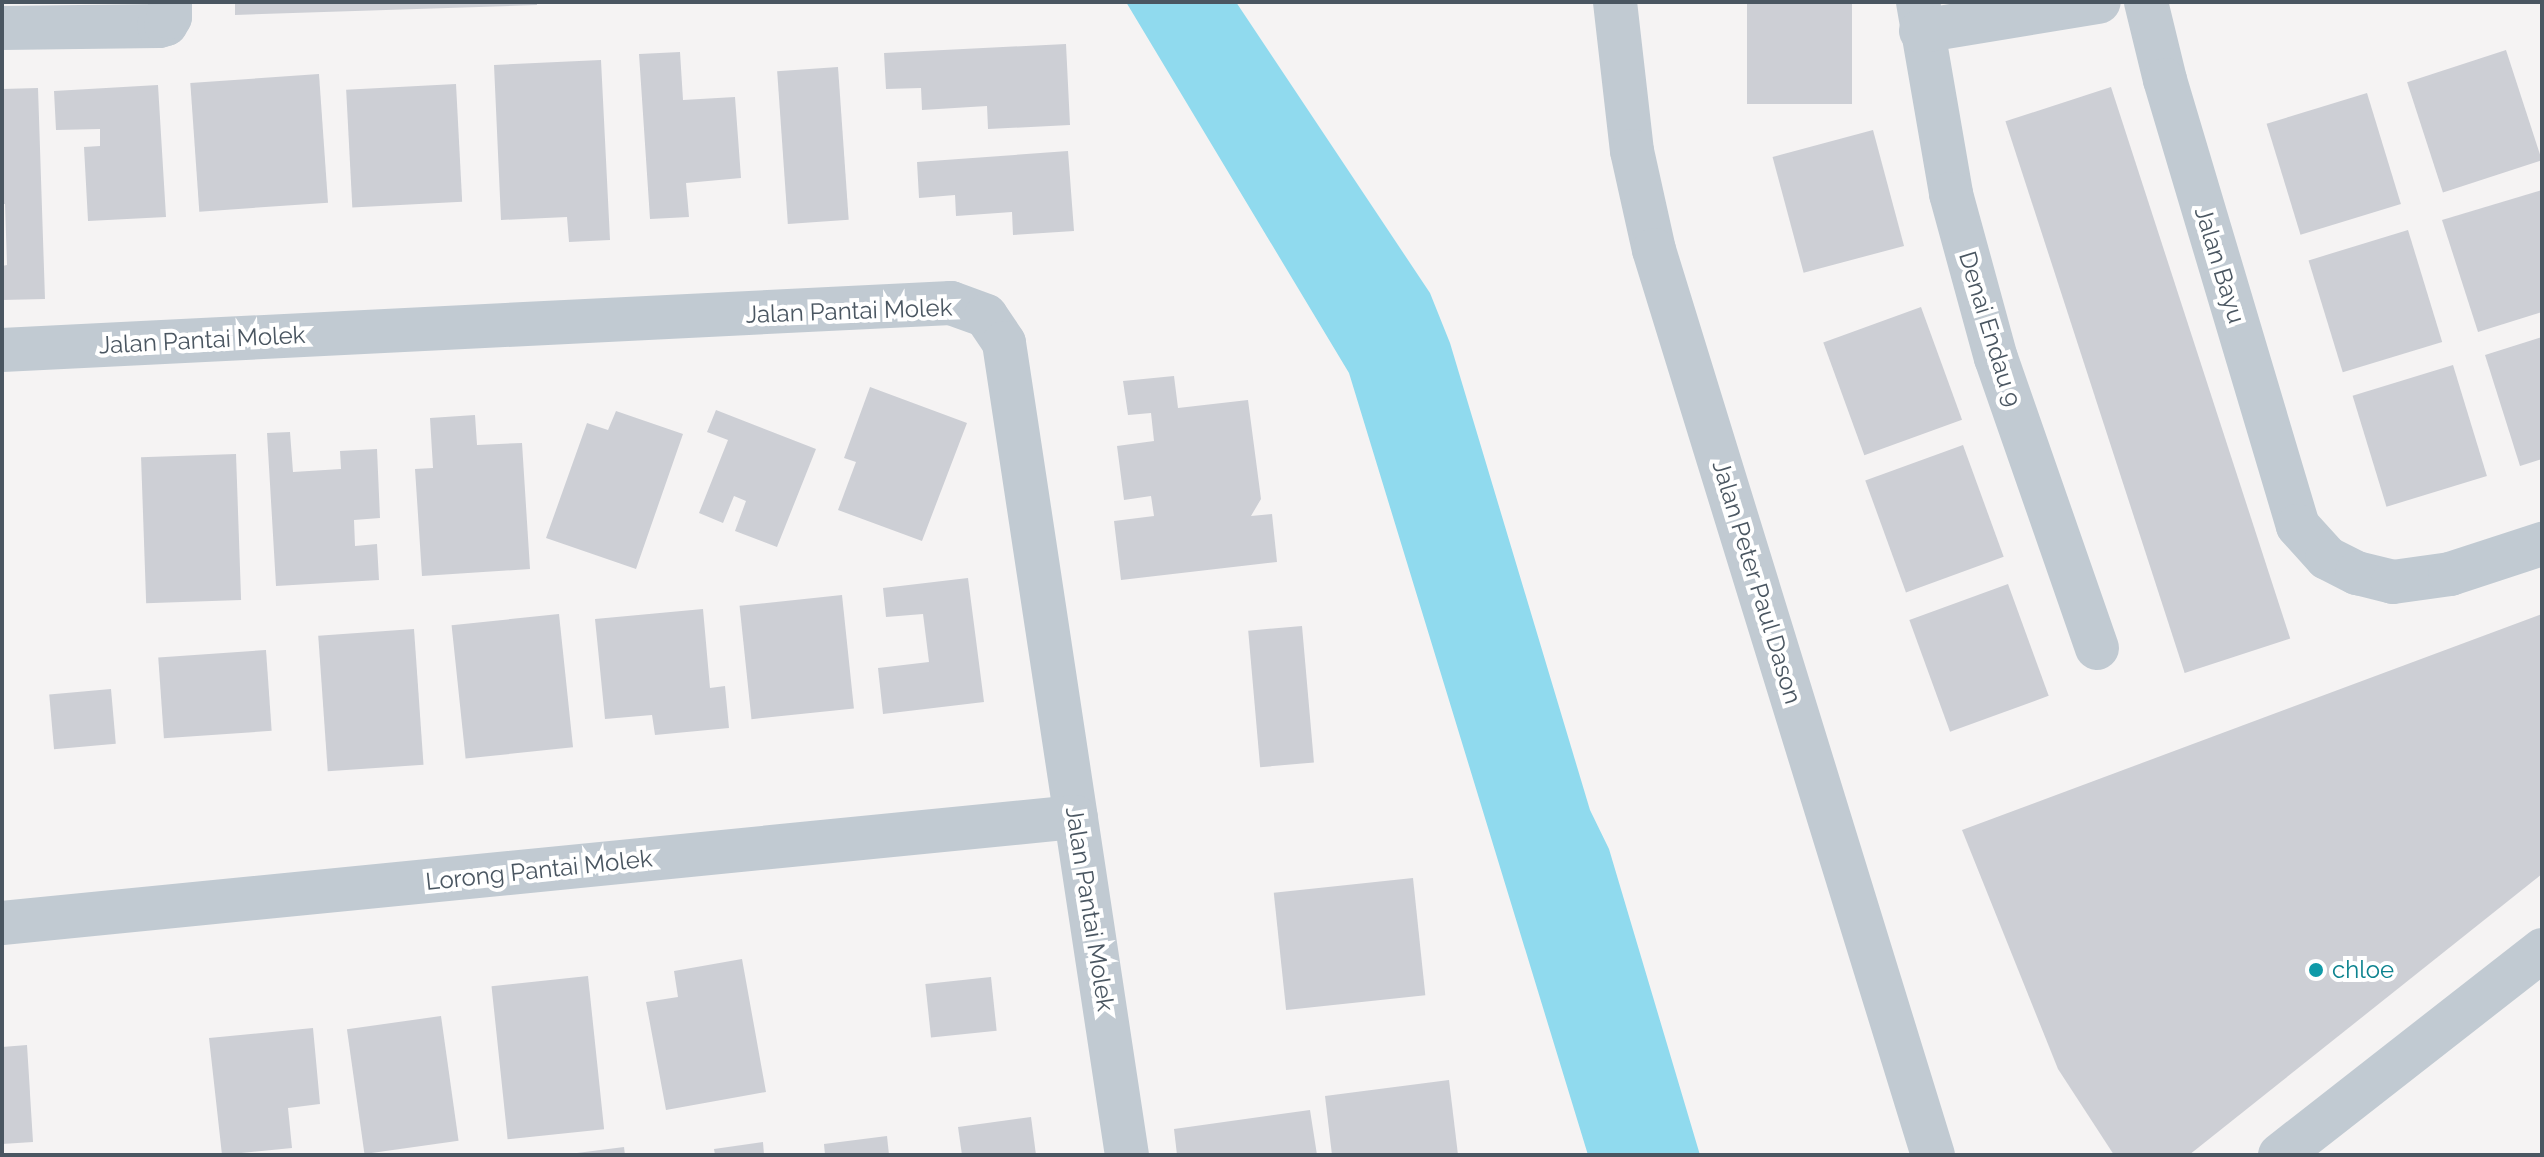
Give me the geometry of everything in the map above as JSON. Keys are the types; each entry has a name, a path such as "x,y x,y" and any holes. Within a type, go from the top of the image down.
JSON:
{"street":[{"path":"2,12 88,11 93,9 94,2"},
{"path":"2,28 159,26 166,24 170,17 170,2"},
{"name":"Jalan Peter Paul Dason","path":"1615,2 1632,151 1654,250 1933,1155"},
{"path":"1919,16 2099,2"},
{"name":"Jalan Bayu","path":"2146,2 2165,80 2298,526 2327,558 2357,573 2393,582 2450,574 2542,544"},
{"name":"Denai Endau 9","path":"1919,16 1951,194 1996,358 2097,648"},
{"name":"Jalan Pantai Molek","path":"2,350 951,303 986,316 1004,343 1127,1155"},
{"name":"Lorong Pantai Molek","path":"2,923 1076,817"},
{"path":"2280,1155 2542,950"}],"water":[{"path":"1126,2 1236,2 1430,293 1450,343 1590,810 1609,849 1700,1155 1588,1155 1349,373"}],"building":[{"path":"235,2 537,2 537,5 235,15"},
{"path":"1747,2 1852,2 1852,104 1747,104"},
{"path":"1066,44 1070,125 988,129 987,106 922,110 921,88 886,89 884,53"},
{"path":"2506,50 2542,160 2443,192 2407,82"},
{"path":"680,52 683,100 735,97 741,178 686,183 689,217 650,219 639,54"},
{"path":"601,60 610,240 569,242 567,217 501,220 494,65"},
{"path":"838,67 849,220 788,224 777,71"},
{"path":"319,74 328,203 199,212 190,83"},
{"path":"456,84 462,202 352,208 346,90"},
{"path":"158,85 166,217 88,221 84,147 100,146 100,129 56,130 54,91"},
{"path":"2111,87 2290,639 2185,673 2005,121"},
{"path":"38,88 45,299 2,300 2,266 7,265 5,204 2,204 2,89"},
{"path":"2367,93 2401,204 2301,235 2267,124"},
{"path":"1873,130 1904,246 1804,273 1773,157"},
{"path":"1068,151 1074,231 1013,235 1012,212 956,216 955,195 919,198 917,162"},
{"path":"2542,190 2542,312 2478,332 2442,220"},
{"path":"2408,230 2442,342 2343,372 2309,260"},
{"path":"1921,307 1962,420 1864,455 1823,343"},
{"path":"2542,337 2542,459 2520,466 2485,355"},
{"path":"2453,365 2487,476 2387,507 2353,396"},
{"path":"1174,376 1178,408 1248,400 1261,499 1251,516 1272,514 1277,562 1121,580 1114,521 1154,516 1151,496 1124,500 1117,446 1154,441 1151,413 1128,415 1123,381"},
{"path":"870,387 967,423 922,541 838,510 856,462 844,458"},
{"path":"716,410 816,449 777,547 735,531 746,501 734,496 723,523 699,513 728,440 707,432"},
{"path":"616,411 683,434 636,569 546,538 587,423 608,430"},
{"path":"475,415 477,445 522,443 530,569 422,576 415,469 433,468 430,418"},
{"path":"290,432 293,472 341,469 340,451 377,449 380,518 354,520 355,546 377,544 379,580 276,586 267,433"},
{"path":"1963,445 2004,557 1906,592 1865,481"},
{"path":"236,454 241,600 146,603 141,457"},
{"path":"968,578 984,702 883,714 878,668 929,662 923,614 886,617 883,588"},
{"path":"2008,584 2049,696 1950,732 1909,620"},
{"path":"842,595 854,708 751,719 740,606"},
{"path":"703,609 710,688 725,686 729,728 655,735 652,715 605,719 595,619"},
{"path":"559,614 573,747 466,759 452,625"},
{"path":"2542,614 2542,874 2189,1155 2114,1155 2058,1069 1962,830"},
{"path":"1302,626 1314,762 1260,767 1248,631"},
{"path":"414,629 423,765 328,771 318,636"},
{"path":"266,650 272,731 164,738 158,658"},
{"path":"111,689 116,744 54,749 49,694"},
{"path":"1413,878 1425,995 1286,1010 1274,893"},
{"path":"742,959 766,1092 666,1110 646,1002 678,997 674,971"},
{"path":"588,976 604,1129 508,1139 492,986"},
{"path":"991,977 997,1031 931,1038 925,984"},
{"path":"441,1016 459,1141 364,1154 347,1029"},
{"path":"313,1028 320,1104 288,1108 292,1148 222,1155 209,1038"},
{"path":"27,1045 33,1142 2,1144 2,1047"},
{"path":"1449,1080 1458,1155 1332,1155 1325,1096"},
{"path":"1310,1110 1317,1155 1177,1155 1174,1129"},
{"path":"1031,1117 1036,1155 962,1155 958,1127"},
{"path":"887,1136 889,1155 825,1155 824,1144"},
{"path":"763,1142 764,1155 715,1155 714,1149"},
{"path":"624,1147 625,1155 577,1153"}],"place":[{"name":"chloe","path":"2316,970"}]}
